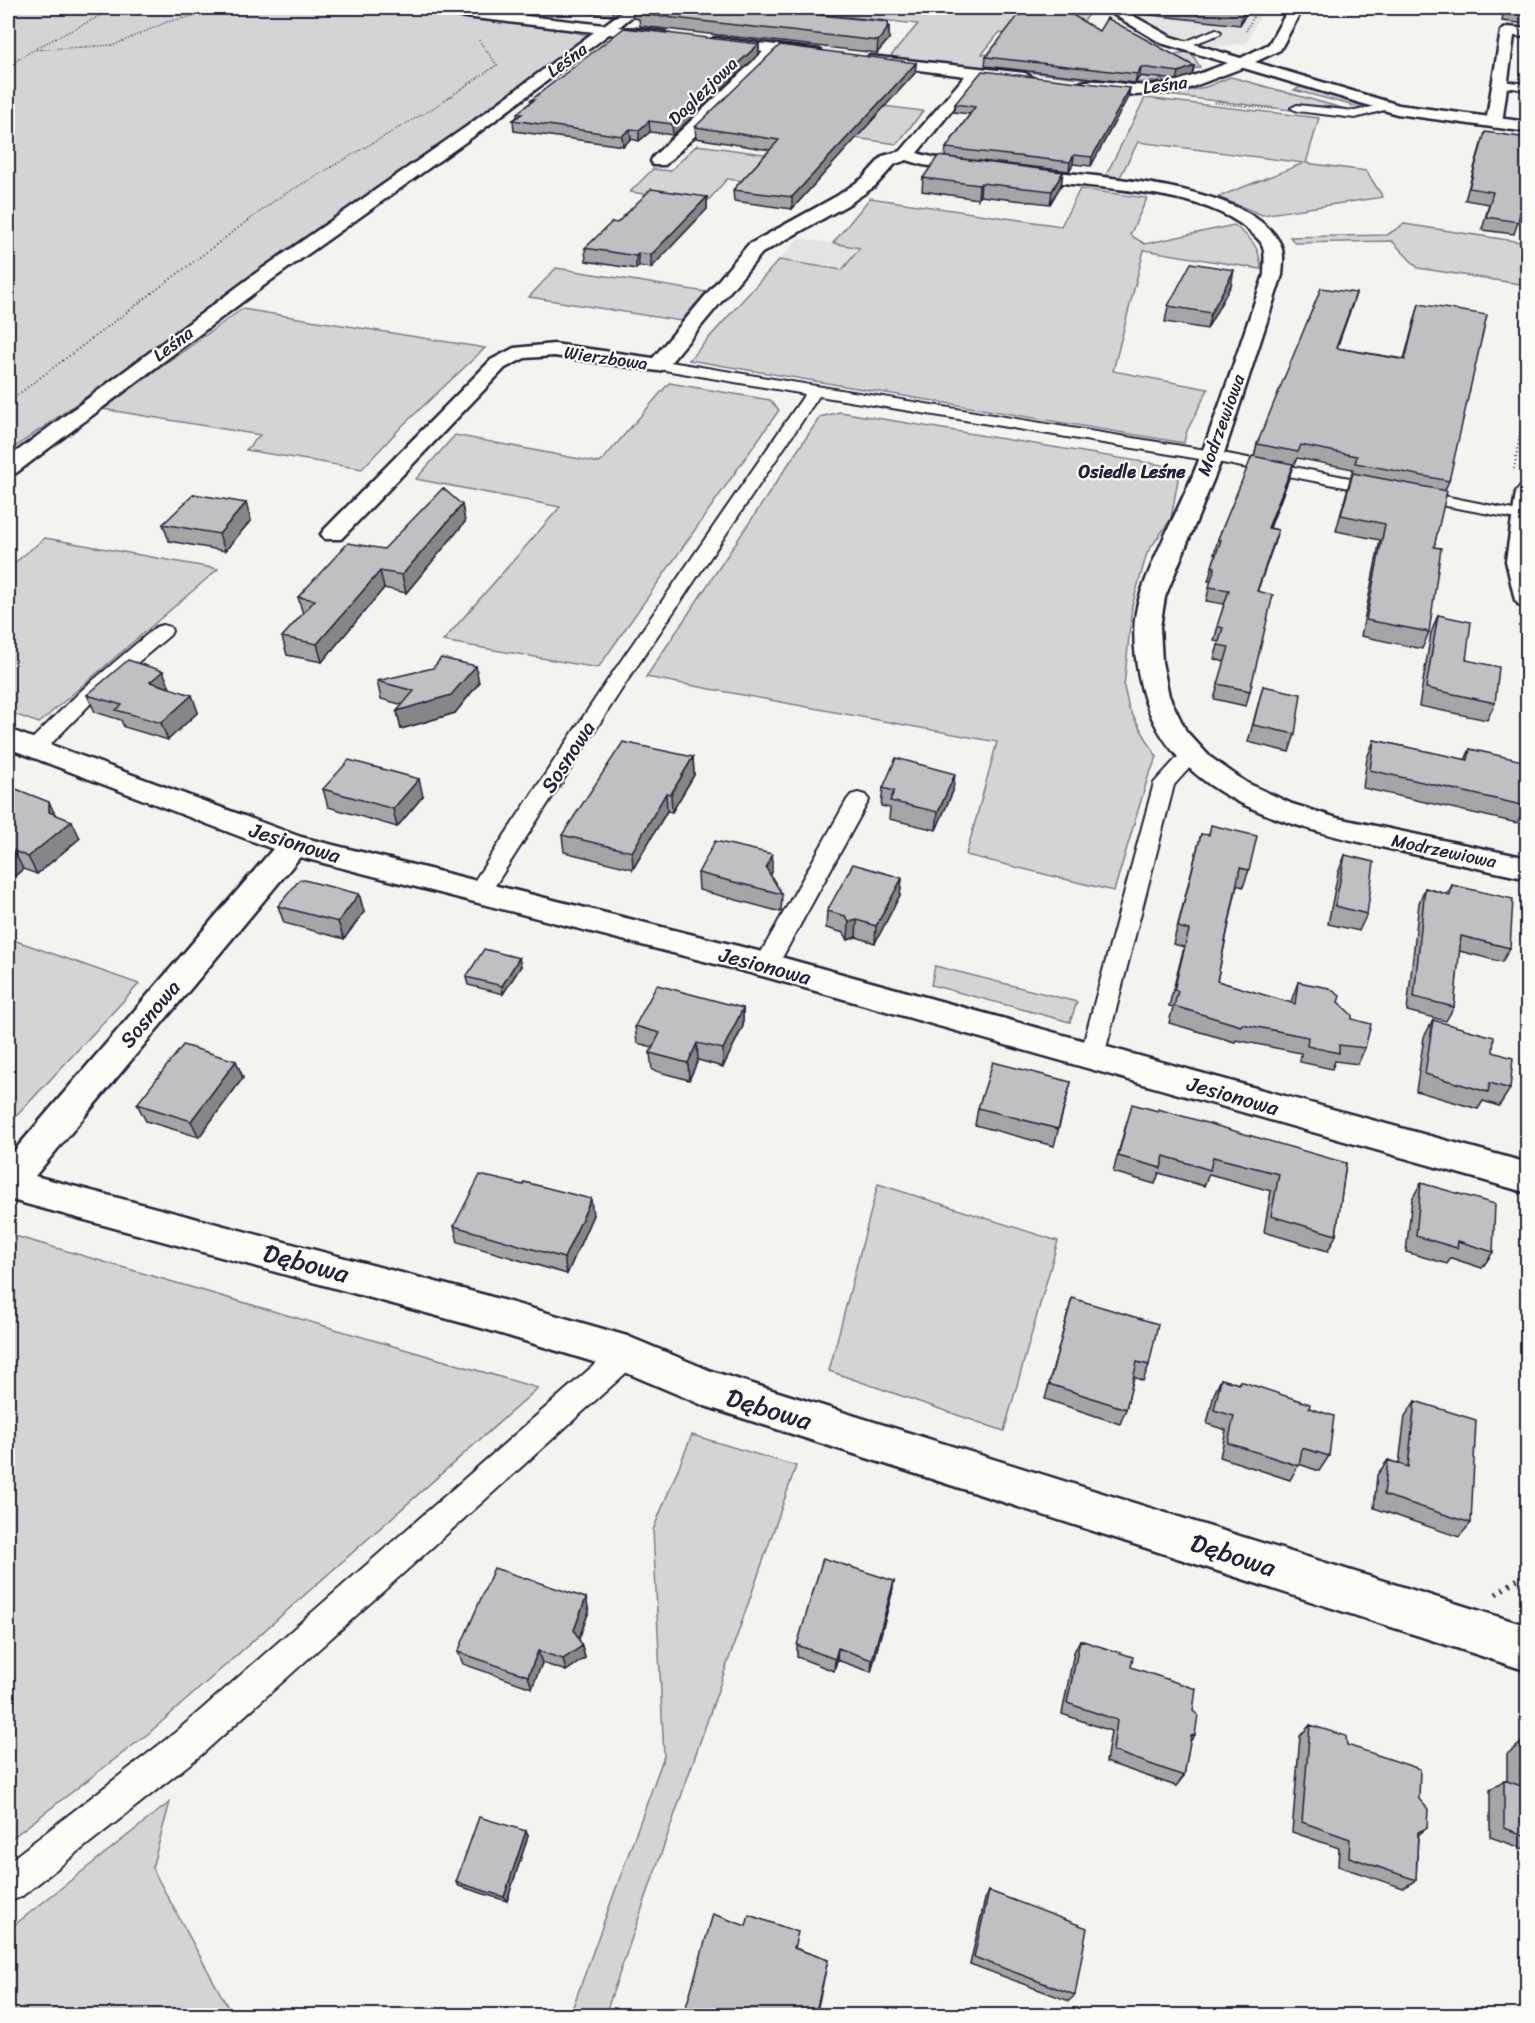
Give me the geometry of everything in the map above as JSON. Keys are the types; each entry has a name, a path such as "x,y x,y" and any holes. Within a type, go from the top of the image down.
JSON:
{"street":[{"path":"452,10 608,29 635,8"},
{"name":"Leśna","path":"1110,8 1156,35 1182,45 1388,106 1527,127"},
{"path":"1242,63 1275,47 1296,8"},
{"name":"Leśna","path":"8,468 263,277 608,29 675,37"},
{"path":"1494,123 1508,31 1527,33"},
{"path":"697,40 834,56"},
{"name":"Daglezjowa","path":"659,161 775,49"},
{"path":"857,59 1045,81"},
{"name":"Leśna","path":"1069,83 1154,90 1179,87 1242,63"},
{"path":"907,155 975,73"},
{"name":"Wierzbowa","path":"333,534 498,364 521,352 554,350 658,365 755,249 843,200 869,182 889,160 907,155"},
{"name":"Modrzewiowa","path":"907,155 923,160 1181,195 1226,210 1257,227 1268,237 1273,247 1273,275 1212,456 1152,597 1147,627 1149,662 1156,696 1174,735 1192,754 1238,790 1282,811 1335,827 1527,869"},
{"path":"1527,492 1518,561 1527,600"},
{"name":"Jesionowa","path":"8,738 292,845 766,965 1527,1178"},
{"name":"Sosnowa","path":"8,1184 292,845"},
{"name":"Dębowa","path":"8,1184 485,1312 627,1354 705,1388 1527,1649"}],"lane":[{"path":"1182,45 1216,32"},
{"path":"1500,84 1527,87"},
{"name":"Leśna","path":"1297,108 1356,114 1374,113 1388,106"},
{"path":"658,365 1212,456 1523,517"},
{"name":"Sosnowa","path":"480,892 617,681 814,392"},
{"path":"34,749 90,693 163,631"},
{"path":"1092,1056 1164,783 1192,754"},
{"path":"766,965 858,800"},
{"path":"8,1884 189,1743 627,1354"}],"path":[{"path":"8,66 33,50 116,8"},
{"path":"33,50 114,45 167,22 229,8"},
{"path":"1249,8 1257,9"},
{"path":"8,402 278,198 433,108 497,65 452,10"}],"shaded area":[{"path":"8,8 408,8 566,30 591,36 486,114 8,452"},
{"path":"822,8 1081,8 1090,13 1069,41 999,33 982,54 1149,78 1159,57 1187,52 1192,54 1200,67 1158,81 1126,83 890,57 918,24 817,13"},
{"path":"1123,8 1264,8 1246,43 1215,47 1168,33"},
{"path":"1230,77 1356,112 1294,105 1291,110 1167,95 1206,87"},
{"path":"1306,85 1373,108 1370,110 1294,90"},
{"path":"1145,98 1319,118 1306,163 1366,171 1383,197 1262,215 1218,197 1304,163 1138,142 1119,179 1105,177"},
{"path":"827,99 923,111 897,144 797,130"},
{"path":"697,145 778,156 753,182 727,179 706,203 630,192 653,169 670,171"},
{"path":"1080,189 1147,198 1130,235 1145,244 1234,225 1250,239 1259,255 1261,269 1144,250 1113,371 1208,389 1186,433 1184,443 689,360 779,260 842,270 860,248 833,243 870,198 1061,226"},
{"path":"1404,224 1527,243 1527,285 1418,268 1392,241 1295,243 1290,237 1387,235"},
{"path":"799,238 861,248 842,271 779,260"},
{"path":"556,268 706,292 681,321 529,297"},
{"path":"242,309 485,348 402,426 362,469 246,450 260,435 103,409"},
{"path":"669,383 770,400 779,410 598,668 443,641 560,507 416,479 455,435 600,463"},
{"path":"840,412 1180,468 1171,519 1147,553 1132,606 1124,687 1129,709 1157,757 1148,777 1114,891 966,855 997,742 646,677 820,417"},
{"path":"45,538 218,569 39,723 8,712 8,568"},
{"path":"8,938 139,984 8,1125"},
{"path":"935,966 1077,1002 1070,1022 931,985"},
{"path":"878,1184 1058,1241 1004,1431 829,1371"},
{"path":"8,1234 538,1388 149,1733 8,1841"},
{"path":"692,1435 796,1466 605,2015 570,2015 664,1756 653,1530"},
{"path":"170,1802 152,1868 232,2015 8,2015 8,1930"}],"building":[{"path":"647,8 785,8 781,11 888,22 887,27 889,27 878,41 639,14"},
{"path":"1024,8 1061,8 1099,31 1107,18 1194,66 1179,72 1141,67 1137,74 986,57"},
{"path":"1207,8 1245,8 1243,11"},
{"path":"1506,8 1527,8 1527,14 1505,11"},
{"path":"624,28 759,44 672,124 649,121 639,130 630,129 622,136 513,120 522,114 517,113 534,100 531,100"},
{"path":"780,45 916,63 792,197 733,190 779,140 695,127"},
{"path":"982,71 1130,88 1092,157 1074,155 1070,162 946,148 975,107 955,104"},
{"path":"1485,132 1527,138 1527,189 1518,222 1486,217 1493,192 1469,188"},
{"path":"938,156 1063,172 1052,191 923,178"},
{"path":"651,189 707,197 651,255 638,253 636,256 585,248 612,222 617,223"},
{"path":"1191,263 1234,270 1211,313 1168,306"},
{"path":"1321,288 1356,293 1336,348 1405,360 1419,304 1487,315 1449,481 1355,463 1357,456 1301,445 1298,452 1257,444"},
{"path":"1252,456 1293,464 1268,528 1278,530 1257,591 1273,595 1250,691 1218,684 1229,647 1218,645 1223,628 1217,626 1229,590 1209,587 1215,567 1212,566 1221,540 1218,539"},
{"path":"1353,473 1447,491 1434,547 1441,548 1429,632 1366,620 1385,524 1341,515"},
{"path":"443,488 462,505 402,575 380,571 317,644 282,637 315,600 298,597 348,543 384,549"},
{"path":"194,494 246,503 219,534 163,524"},
{"path":"1438,615 1471,622 1466,660 1499,667 1495,703 1426,688"},
{"path":"441,658 476,666 451,695 397,711 414,691 377,681 433,668"},
{"path":"128,660 163,671 150,682 192,695 161,723 116,710 122,705 87,695"},
{"path":"1263,686 1301,694 1295,734 1253,725"},
{"path":"1374,740 1468,760 1470,749 1527,762 1526,806 1370,770"},
{"path":"623,742 693,757 671,794 666,793 632,852 562,835"},
{"path":"896,758 955,774 938,812 890,801 894,791 883,788"},
{"path":"349,760 419,779 393,809 323,789"},
{"path":"16,789 49,802 49,812 72,821 28,857 14,851 8,857 8,796"},
{"path":"1211,825 1257,836 1249,870 1240,868 1217,981 1295,1004 1298,982 1329,988 1340,996 1338,1002 1352,1015 1352,1019 1371,1024 1365,1048 1339,1045 1339,1053 1307,1046 1308,1037 1242,1024 1241,1026 1174,1006 1178,991 1174,990 1189,930 1178,927 1201,834 1209,835"},
{"path":"715,841 772,854 766,868 782,894 698,873"},
{"path":"1345,855 1374,862 1367,914 1335,906"},
{"path":"853,864 902,878 876,926 857,920 849,922 845,916 827,911"},
{"path":"300,879 359,894 338,922 278,906"},
{"path":"1452,885 1513,899 1510,948 1461,936 1454,1007 1414,997 1425,888 1450,895"},
{"path":"484,949 519,958 502,986 466,977"},
{"path":"657,985 743,1008 723,1049 697,1043 688,1063 650,1053 660,1033 635,1026"},
{"path":"1433,1020 1494,1037 1493,1052 1513,1058 1510,1089 1490,1083 1488,1092 1425,1074"},
{"path":"183,1045 236,1061 191,1121 137,1104"},
{"path":"993,1062 1071,1082 1058,1129 978,1108"},
{"path":"1132,1104 1158,1111 1158,1109 1346,1163 1336,1235 1271,1216 1279,1174 1213,1157 1210,1170 1164,1156 1161,1168 1118,1156"},
{"path":"480,1175 523,1185 524,1182 591,1199 564,1258 454,1226"},
{"path":"1421,1183 1495,1204 1493,1252 1458,1241 1457,1248 1416,1236"},
{"path":"1072,1298 1158,1324 1149,1365 1137,1362 1126,1409 1049,1384"},
{"path":"1221,1379 1239,1384 1240,1381 1310,1404 1309,1408 1334,1416 1329,1456 1302,1448 1299,1466 1228,1443 1234,1416 1214,1410"},
{"path":"1415,1401 1476,1420 1471,1523 1384,1495 1388,1460 1408,1467"},
{"path":"823,1558 894,1581 872,1660 838,1648 835,1659 797,1645"},
{"path":"494,1568 586,1598 574,1630 582,1646 563,1659 538,1651 528,1676 458,1652"},
{"path":"1080,1640 1133,1657 1131,1667 1196,1689 1193,1711 1198,1715 1195,1735 1191,1736 1184,1776 1113,1751 1117,1720 1067,1703"},
{"path":"1310,1725 1346,1736 1347,1745 1420,1769 1419,1799 1428,1809 1427,1828 1418,1832 1416,1880 1349,1857 1350,1839 1302,1822"},
{"path":"1521,1743 1527,1745 1527,1836 1504,1828 1504,1780 1521,1786"},
{"path":"479,1817 526,1831 504,1897 456,1882"},
{"path":"989,1891 1087,1928 1075,1995 974,1957"},
{"path":"713,1914 746,1926 749,1915 798,1932 794,1948 828,1960 815,2016 708,2016 686,2007"}],"district":[{"name":"Osiedle Leśne","path":"1132,472"}]}
